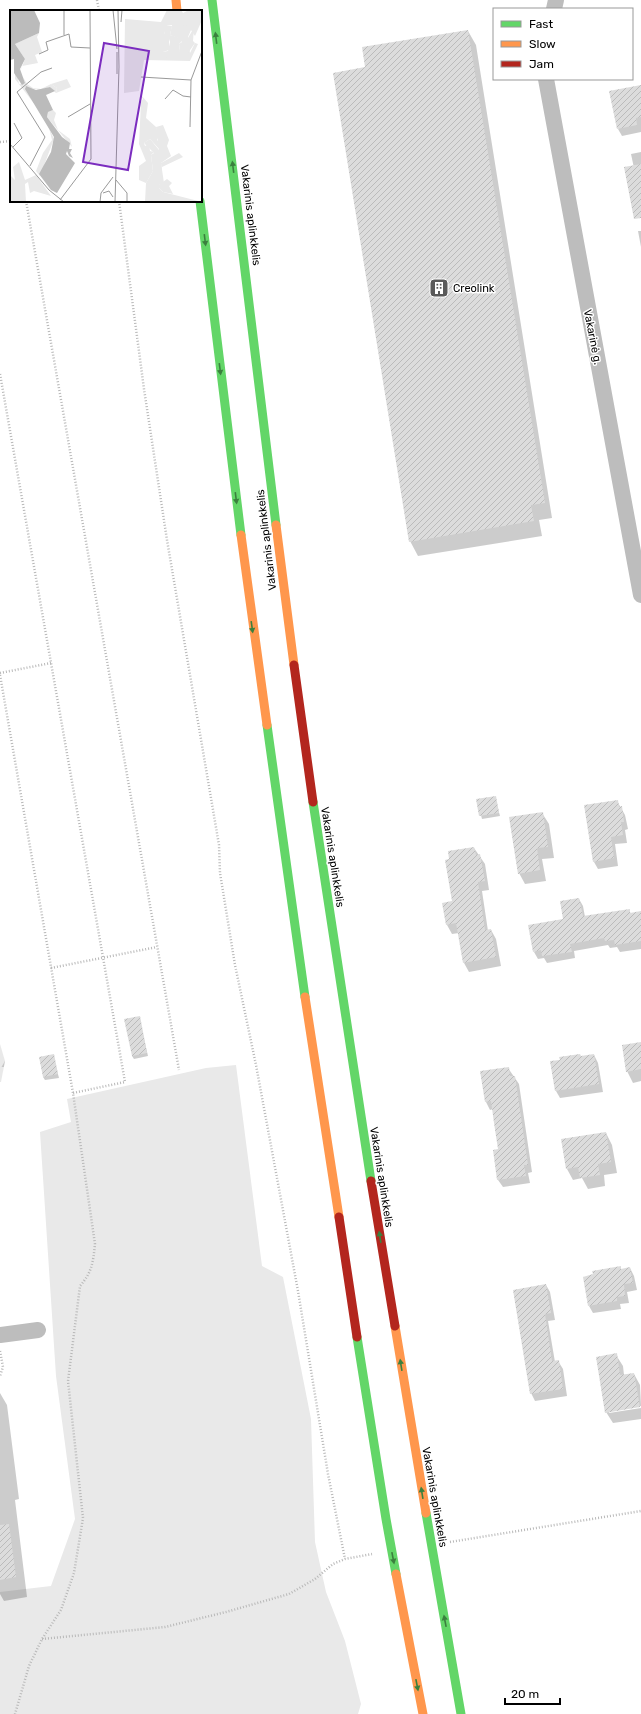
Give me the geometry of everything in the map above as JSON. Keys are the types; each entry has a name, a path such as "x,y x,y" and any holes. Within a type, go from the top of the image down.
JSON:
{"highway":[{"path":"176,0 177,10"},
{"name":"Vakarinis aplinkkelis","path":"212,0 284,592 315,820 400,1363 453,1660 461,1714"},
{"path":"200,202 247,586 307,1014 384,1512 422,1714"},
{"path":"453,1660 468,1700"}],"street":[{"name":"Vakarinė g.","path":"546,80 641,595"},
{"path":"0,1335 38,1330"}],"path":[{"path":"97,0 99,10"},
{"path":"0,142 10,141"},
{"path":"26,202 180,1070"},
{"path":"119,202 144,389 167,540 219,845 220,873 235,965 256,1065 298,1291 328,1474 345,1559"},
{"path":"0,374 125,1082 73,1093"},
{"path":"15,1714 29,1666 42,1639 61,1610 74,1573 83,1518 68,1381 80,1286 89,1275 95,1244 73,1093 0,674 51,663"},
{"path":"51,968 157,947"},
{"path":"0,1351 3,1368 0,1376"},
{"path":"472,1539 641,1511"},
{"path":"42,1639 165,1627 226,1612 289,1594 315,1579 332,1564 354,1557"}],"green space":[{"path":"0,1044 5,1061 1,1082 0,1082"},
{"path":"236,1065 262,1266 283,1277 311,1419 315,1542 326,1592 345,1641 361,1704 358,1714 0,1714 0,1592 51,1586 75,1519 56,1376 40,1132 71,1122 67,1099 206,1068"}],"building":[{"name":"Creolink","path":"468,30 545,503 531,505 534,521 409,542 333,73 365,67 362,47"},
{"path":"641,85 641,117 636,118 637,125 617,129 609,91"},
{"path":"641,164 641,218 634,219 624,167"},
{"path":"496,796 499,813 479,816 476,799"},
{"path":"618,800 619,807 622,806 624,822 621,822 623,835 611,837 614,858 593,862 584,805"},
{"path":"543,812 548,847 537,848 540,870 518,874 509,817"},
{"path":"474,847 476,855 480,854 485,881 478,882 485,930 491,929 496,957 463,963 456,923 446,925 442,903 452,901 445,860 449,859 448,851"},
{"path":"579,898 583,916 630,909 630,913 641,911 641,941 615,945 614,940 605,941 604,938 570,944 572,952 542,956 541,950 533,952 528,925 563,919 560,901"},
{"path":"140,1016 147,1053 132,1056 124,1019"},
{"path":"641,1042 641,1069 626,1072 622,1045"},
{"path":"54,1054 58,1074 43,1077 39,1057"},
{"path":"580,1054 581,1056 594,1054 599,1084 555,1091 550,1061 560,1060 559,1057"},
{"path":"509,1067 510,1076 515,1076 528,1165 524,1165 526,1176 497,1180 493,1150 498,1149 491,1101 485,1102 480,1071"},
{"path":"606,1132 611,1162 598,1164 600,1175 580,1178 578,1167 566,1169 561,1139"},
{"path":"621,1266 621,1269 630,1267 633,1283 624,1284 625,1296 617,1297 617,1301 588,1306 583,1277 593,1274 592,1271"},
{"path":"546,1284 551,1313 545,1314 552,1361 559,1360 563,1389 530,1394 513,1290"},
{"path":"617,1353 620,1375 634,1373 640,1407 605,1413 596,1357"},
{"path":"9,1524 16,1577 0,1580 0,1525"}],"traffic: fast":[{"path":"212,0 276,525"},
{"path":"200,202 241,535"},
{"path":"267,725 305,997"},
{"path":"313,802 371,1181"},
{"path":"357,1337 396,1574"},
{"path":"426,1513 461,1714"}],"traffic: slow":[{"path":"176,0 177,10"},
{"path":"276,525 294,665"},
{"path":"241,535 267,725"},
{"path":"305,997 339,1217"},
{"path":"395,1326 426,1513"},
{"path":"396,1574 423,1714"}],"traffic: jam":[{"path":"294,665 313,802"},
{"path":"371,1181 395,1326"},
{"path":"339,1217 357,1337"}],"place":[{"name":"Creolink","path":"439,288"}]}
